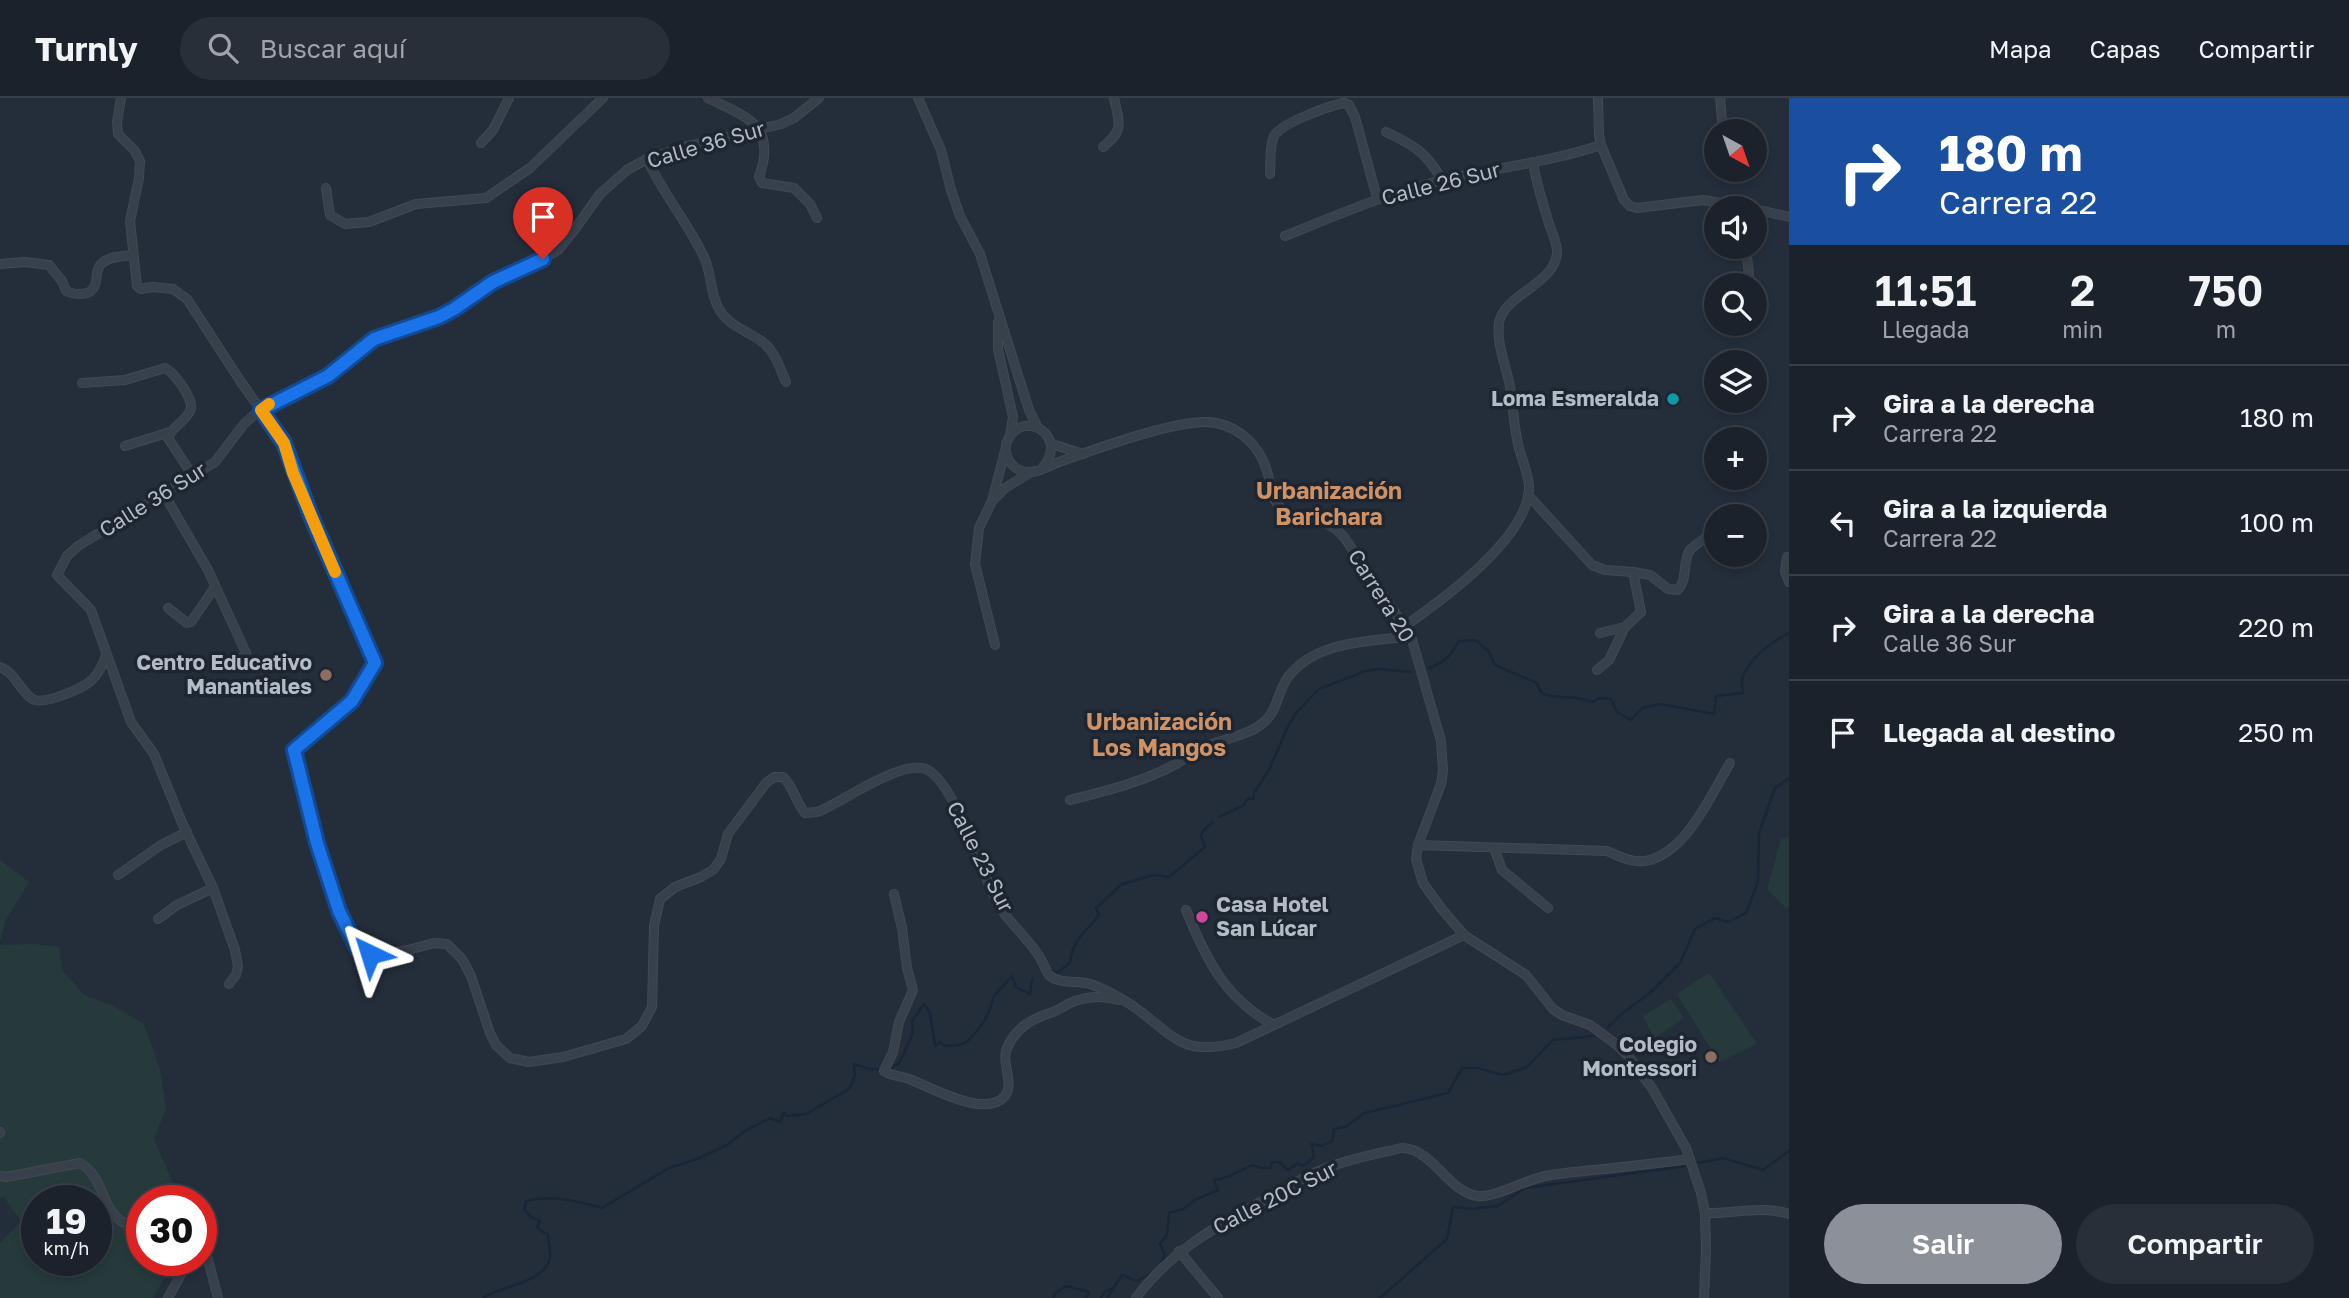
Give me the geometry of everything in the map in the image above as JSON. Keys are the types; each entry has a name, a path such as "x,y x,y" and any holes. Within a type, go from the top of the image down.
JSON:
{"street":[{"path":"121,98 118,134 135,151 140,161 130,221 137,286 141,289 173,289 187,299 261,410"},
{"path":"481,143 493,130 509,98"},
{"path":"326,188 330,215 345,223 369,222 416,204 486,198 530,167 603,98"},
{"path":"708,98 748,119 760,130 766,149 759,177 762,183 794,188 810,204 817,218"},
{"name":"Calle 36 Sur","path":"106,655 91,610 57,575 67,556 78,546 215,462 244,424 261,410 328,376 374,339 439,317 493,282 550,255 568,239 600,194 627,170 647,159 684,147 760,130 794,118 819,98"},
{"path":"918,98 941,150 960,216 980,254 1029,411 1038,428"},
{"path":"1103,147 1114,139 1120,128 1114,98"},
{"path":"1598,98 1601,145 1624,200 1630,206 1637,208 1704,200"},
{"path":"1720,98 1722,119"},
{"path":"1270,174 1272,142 1276,132 1289,124 1344,103 1349,105 1355,117 1377,198"},
{"path":"1386,132 1421,151 1442,180"},
{"name":"Calle 26 Sur","path":"1285,236 1377,198 1442,180 1569,155 1601,145"},
{"path":"647,159 666,197 705,260 718,309 726,320 739,330 757,338 772,351 786,382"},
{"path":"1405,626 1450,593 1491,555 1517,522 1528,495 1527,476 1514,427 1511,389 1499,322 1503,313 1549,270 1556,256 1533,162"},
{"path":"1767,212 1789,217"},
{"path":"0,264 25,262 49,265 62,281 66,291 76,296 90,292 102,263 114,257 134,255"},
{"path":"995,645 975,564 979,528 992,501 1013,417 998,349 998,315"},
{"path":"82,383 125,380 165,368 179,380 192,406 191,411 170,432 125,446"},
{"name":"Calle 23 Sur","path":"261,410 284,443 314,524 375,663 352,701 294,750 317,843 339,911 357,948 363,952 379,955 434,943 447,944 462,960 471,976 490,1033 502,1052 510,1058 529,1062 563,1057 626,1039 642,1026 652,1007 654,926 660,899 675,887 713,870 721,859 728,834 766,783 774,777 783,777 790,783 797,804 805,813 818,812 877,780 902,771 927,769 944,787 958,810 1000,908 1040,956 1049,975 1062,981 1093,985 1126,1001 1181,1044 1201,1049 1236,1043 1464,935"},
{"name":"Carrera 20","path":"1043,467 1158,430 1198,421 1216,423 1235,430 1260,452 1278,506 1292,515 1322,521 1338,530 1411,636 1439,731 1443,758 1441,784 1418,845 1416,859 1423,883 1464,935 1526,975 1553,1009 1590,1025 1623,1051 1638,1068 1665,1109 1690,1159 1701,1193 1704,1213 1704,1298"},
{"path":"992,501 1005,488 1043,467 1052,452 1052,444 1044,431 1038,428 1023,427 1010,436"},
{"path":"170,432 169,441 193,476"},
{"path":"1052,444 1083,454"},
{"path":"1006,448 1007,458 1013,466 1021,471 1031,472"},
{"path":"164,494 215,587 246,653 244,657 230,659"},
{"path":"1528,495 1592,565 1605,570 1650,575 1668,589 1678,590 1682,585 1690,551 1704,539"},
{"path":"1787,557 1785,571 1789,582"},
{"path":"1597,670 1609,660 1625,627 1642,609 1633,572"},
{"path":"169,608 187,623 191,622 215,587"},
{"path":"1600,633 1625,627"},
{"path":"1070,800 1124,786 1176,764 1200,749 1261,726 1271,715 1286,680 1313,655 1337,647 1411,636"},
{"path":"0,667 13,676 33,700 40,702 63,695 90,681 106,655"},
{"path":"106,655 131,722 154,754 213,887 239,966 229,984"},
{"path":"1418,845 1607,851 1633,861 1644,861 1655,858 1683,838 1693,826 1730,763"},
{"path":"118,875 161,845 187,832"},
{"path":"1494,848 1502,870 1548,908"},
{"path":"158,919 177,905 213,887"},
{"path":"894,894 913,989 899,1022 893,1052 884,1071 888,1074 909,1079 924,1087 972,1103 993,1103 1002,1100 1007,1094 1005,1054 1018,1032 1030,1020 1082,998 1095,996 1126,1001"},
{"path":"1186,910 1208,959 1229,991 1250,1010 1274,1024"},
{"name":"Calle 20C Sur","path":"1180,1251 1230,1218 1320,1170 1402,1148 1411,1148 1421,1153 1446,1176 1477,1196 1489,1195 1548,1175 1690,1159"},
{"path":"0,1176 27,1174 80,1163 90,1170 97,1180 109,1209 121,1222 126,1223"},
{"path":"1704,1213 1766,1210 1789,1214"},
{"path":"1136,1298 1180,1251 1219,1298"},
{"path":"169,1298 181,1276"},
{"path":"212,1276 218,1298"}],"green space":[{"path":"1789,837 1789,907 1786,908 1767,889 1781,839"},
{"path":"0,860 29,882 6,919 0,941"},
{"path":"34,944 59,947 62,970 84,995 113,1006 144,1024 160,1070 166,1108 154,1139 173,1185 126,1185 126,1276 166,1276 153,1298 0,1298 0,1243 21,1221 4,1197 0,1198 0,945"},
{"path":"1709,973 1757,1044 1719,1062 1677,994"},
{"path":"1671,999 1684,1018 1654,1038 1643,1016"}],"waterway":[{"path":"1429,668 1447,658 1459,641 1476,640 1489,652 1495,665 1537,683 1540,691 1545,694 1593,702 1599,698 1611,699 1617,712 1631,720 1642,708 1661,704 1714,714 1716,696 1743,693 1742,678 1751,663 1769,646 1789,633"},
{"path":"1219,817 1244,805 1247,799 1253,799 1288,726 1296,713 1319,689 1366,671 1379,669 1411,672"},
{"path":"1608,1027 1650,993 1680,963 1695,929 1715,918 1728,922 1746,913 1758,882 1759,833 1775,788 1789,778"},
{"path":"1048,969 1057,973 1070,963 1080,937 1099,915 1096,908 1122,884 1154,875 1169,877 1205,847 1201,836 1213,822"},
{"path":"483,1298 532,1278 540,1273 550,1258 548,1235 537,1228 540,1221 531,1217 524,1209 526,1201 555,1198 602,1208 669,1168 727,1145 745,1131 770,1118 780,1122 784,1112 787,1116 806,1114 849,1089 855,1076 854,1064 870,1069 888,1070 899,1063 913,1034 912,1021 924,1004 930,1013 935,1046 941,1042 943,1045 957,1045 966,1042 975,1033 984,1021 993,997 1012,976 1016,987 1030,994 1032,979"},
{"path":"1158,1268 1165,1256 1160,1244 1167,1235 1169,1213 1183,1209 1195,1200 1218,1190 1214,1180 1253,1165 1270,1168 1272,1162 1279,1162 1288,1170 1298,1163 1303,1166 1314,1157 1311,1144 1322,1146 1332,1141 1334,1129 1345,1127 1365,1113 1448,1093 1462,1068 1477,1068 1503,1075 1527,1067 1553,1040 1594,1036"},
{"path":"1699,1163 1723,1158 1763,1170 1789,1151"},
{"path":"1380,1298 1447,1239 1453,1207 1472,1209 1498,1206 1525,1188 1685,1166"},
{"path":"1107,1298 1122,1275 1137,1281 1154,1272"},
{"path":"1054,1298 1054,1294 1066,1286 1089,1292 1086,1298"},
{"path":"1101,1298 1104,1292 1111,1289"}],"slow traffic":[{"path":"269,404 261,410 284,443 293,473 335,572"}],"place":[{"name":"Loma Esmeralda","path":"1673,399"},
{"name":"Centro Educativo Manantiales","path":"326,675"},
{"name":"Casa Hotel San Lúcar","path":"1202,917"},
{"name":"Colegio Montessori","path":"1711,1057"}],"district":[{"name":"Urbanización Barichara","path":"1329,504"},
{"name":"Urbanización Los Mangos","path":"1159,735"}],"route":[{"path":"370,954 357,948 339,911 317,843 294,750 352,701 375,663 293,473 284,443 261,410 328,376 374,339 439,317 493,282 543,259"}]}
